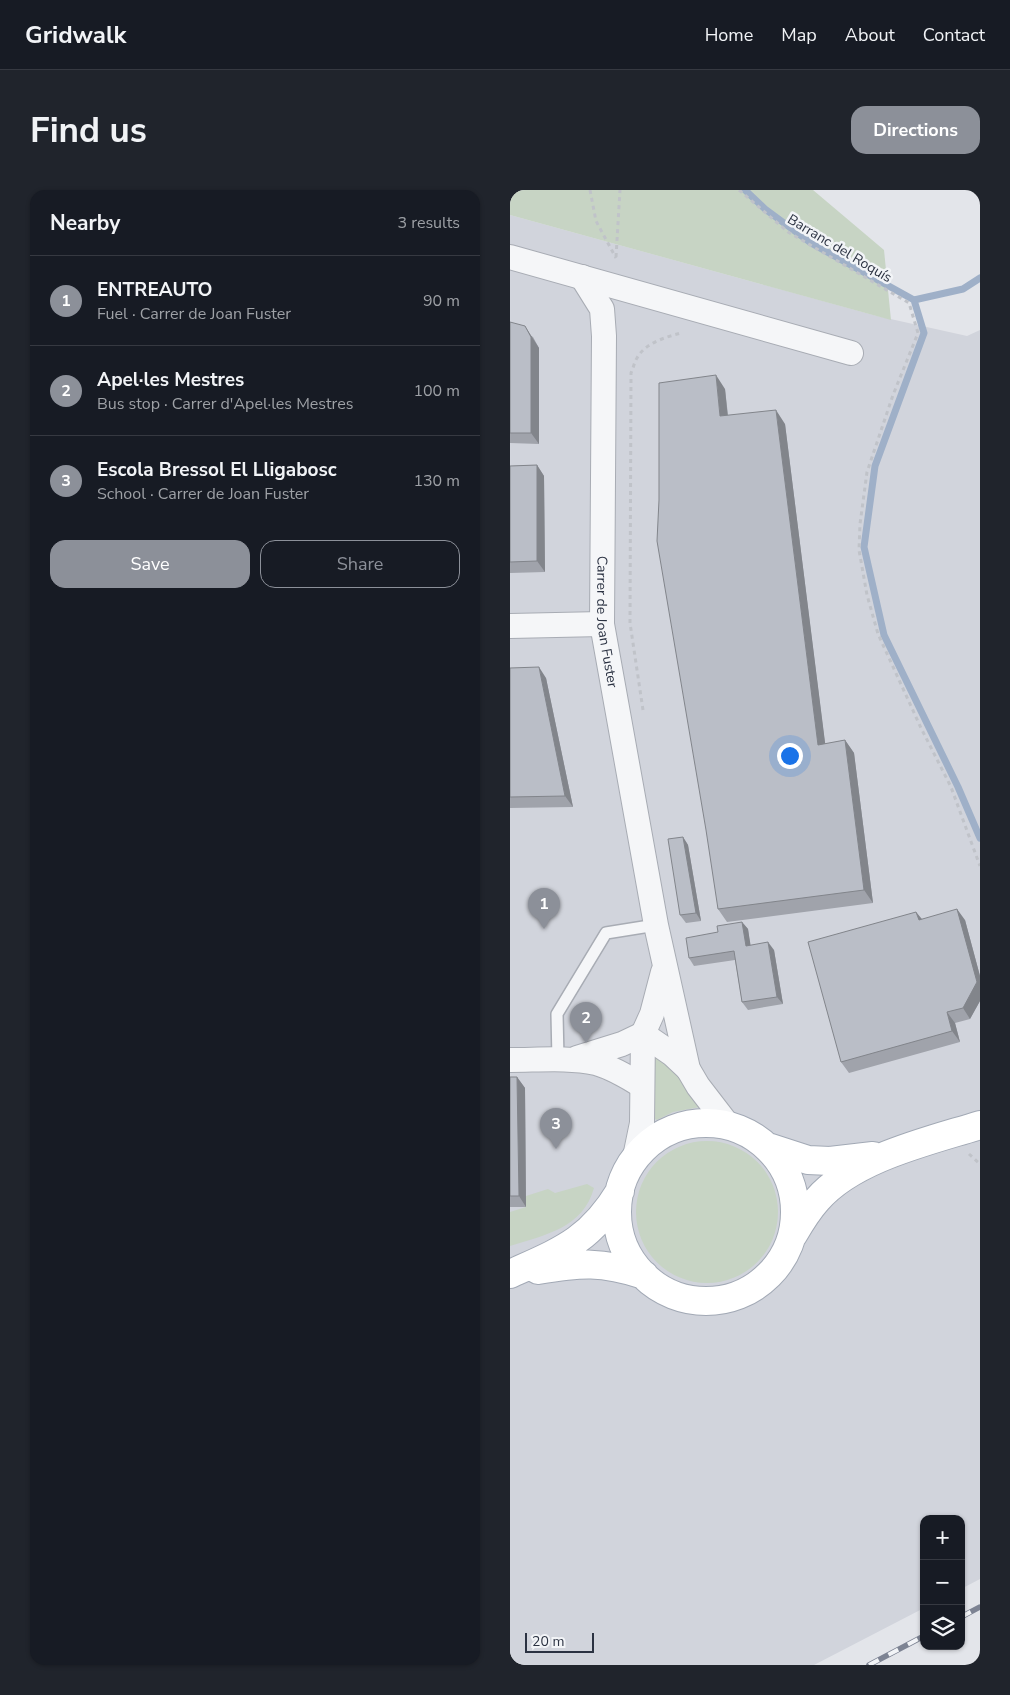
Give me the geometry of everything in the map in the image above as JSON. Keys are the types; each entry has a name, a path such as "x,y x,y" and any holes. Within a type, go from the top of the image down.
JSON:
{"main road":[{"path":"707,1122 728,1125 755,1136 768,1147 778,1158 792,1187 796,1224 788,1248 778,1265 764,1281 750,1290 720,1300 692,1300 676,1296 649,1280 634,1264 623,1245 618,1226 618,1201 624,1178 635,1157 646,1145 662,1134 685,1125 707,1122"},
{"path":"768,1147 808,1160 830,1161 885,1155 980,1125"},
{"path":"792,1236 818,1199 836,1182 885,1155"},
{"path":"510,1274 553,1255 588,1232 601,1219 621,1190"},
{"path":"510,1274 582,1263 609,1266 644,1275"}],"street":[{"path":"510,257 851,352"},
{"name":"Carrer de Joan Fuster","path":"582,277 602,309 604,336 602,624 664,968 688,1069"},
{"path":"510,626 602,624"},
{"name":"Carrer de Joan Fuster","path":"635,1157 642,1123 643,1034 652,1014 664,968"},
{"path":"564,1059 622,1044 643,1034"},
{"name":"Carrer de Joan Fuster","path":"643,1034 672,1054 688,1069 698,1086 728,1125"},
{"path":"510,1060 564,1059 597,1064 618,1071 642,1086"}],"lane":[{"path":"564,1059 558,1014 606,933 656,925"}],"path":[{"path":"590,190 596,221 616,258 620,190"},
{"name":"Barranc del Roquís","path":"739,190 788,232 909,302 918,333 893,396 867,472 860,524 859,550 867,595 878,634 921,728 951,787 980,866"},
{"path":"644,712 630,623 631,374 637,357 652,344 667,336 681,333"}],"shaded area":[{"path":"510,215 877,316 967,336 980,330 980,1579 965,1587 965,1515 920,1515 920,1610 814,1665 510,1665"}],"green space":[{"path":"510,190 813,190 884,250 891,320 510,215"},
{"path":"654,1054 670,1064 700,1107 673,1112 657,1120 653,1118"},
{"path":"707,1141 734,1147 746,1153 757,1162 766,1173 772,1185 778,1212 772,1239 766,1251 757,1262 746,1271 734,1277 707,1283 680,1277 668,1271 657,1262 648,1251 642,1239 636,1212 642,1185 648,1173 657,1162 668,1153 680,1147"},
{"path":"587,1184 594,1188 589,1202 572,1221 549,1233 510,1246 510,1212 526,1207 526,1196 548,1189 555,1193"}],"building":[{"path":"510,322 525,326 531,337 531,433 510,433"},
{"path":"716,375 720,416 776,410 818,745 845,740 864,890 718,909 657,541 659,383"},
{"path":"537,465 537,561 510,562 510,466"},
{"path":"539,667 565,796 510,797 510,668"},
{"path":"683,837 696,913 680,915 668,839"},
{"path":"957,909 977,982 963,1008 947,1012 952,1031 841,1062 808,942 916,912 919,920"},
{"path":"742,922 746,946 768,942 777,997 742,1002 734,951 689,958 686,938 718,932 717,926"},
{"path":"510,1077 517,1077 519,1196 510,1196"}],"waterway":[{"name":"Barranc del Roquís","path":"745,190 765,209 811,243 914,300"},
{"path":"914,300 963,289 980,278"},
{"path":"914,300 924,333 875,466 864,547 884,635 958,787 980,838"}],"railway":[{"path":"965,1615 980,1607"},
{"path":"869,1665 920,1638"}],"place":[{"name":"ENTREAUTO","path":"544,929"},
{"name":"Apel·les Mestres","path":"586,1043"},
{"name":"Escola Bressol El Lligabosc","path":"556,1149"}]}
